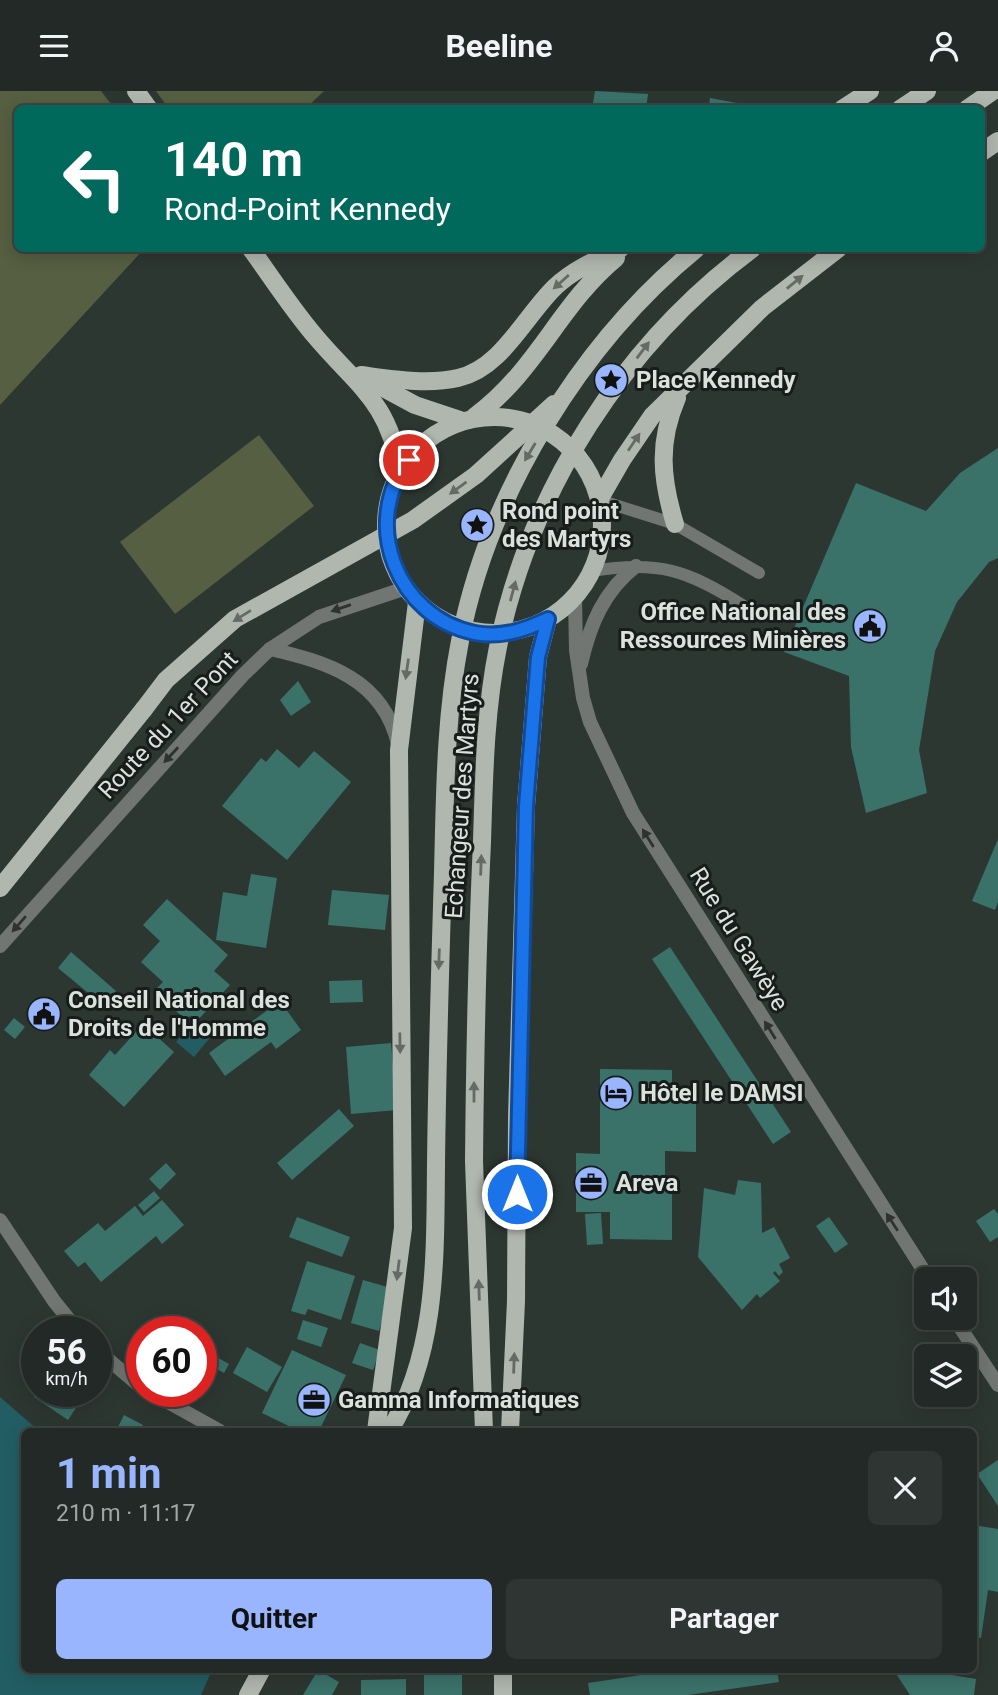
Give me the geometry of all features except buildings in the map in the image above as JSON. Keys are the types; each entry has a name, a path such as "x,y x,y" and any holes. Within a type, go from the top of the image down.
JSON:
{"main road":[{"path":"848,105 870,91"},
{"path":"906,105 927,91"},
{"path":"973,105 993,91"},
{"path":"253,252 316,337 371,395 392,433 400,471"},
{"path":"361,376 424,381 468,375 500,352 540,302 575,270 614,252"},
{"path":"344,365 415,405 467,419 513,418 537,425 559,438 577,455 591,476 599,500 601,537 593,571 575,597 548,619 526,629 501,634 475,633 451,625 429,613 412,595 388,548 386,521 390,494 400,471 417,448 467,419 516,382 578,295 624,252"},
{"name":"Echangeur des Martyrs","path":"391,1428 402,1411 416,1375 424,1340 435,1246 443,781 460,639 480,565 501,508 528,456 565,395 643,297 693,252"},
{"name":"Echangeur des Martyrs","path":"484,1428 474,1161 475,996 489,702 498,646 516,577 561,470 653,337 701,289 747,252"},
{"path":"599,500 652,416 762,308 834,252"},
{"path":"675,524 667,500 663,450 665,425 680,390"},
{"path":"0,888 166,680 235,619 413,520 476,475 504,446 565,395"},
{"path":"376,1428 403,1228 399,750 412,595"},
{"path":"510,1428 516,1300 517,1118 526,806 538,657 548,619"},
{"path":"248,1695 260,1673"},
{"path":"503,1673 503,1695"}],"street":[{"path":"579,672 588,635 605,599 616,582 636,566"},
{"name":"Route du 1er Pont","path":"0,946 243,675 270,649 319,617 412,595"},
{"name":"Rue du Gawèye","path":"575,597 579,672 590,722 633,813 921,1267"},
{"path":"270,649 313,658 355,679 386,714 395,731 399,750"},
{"path":"0,1220 66,1316"},
{"path":"962,1330 998,1385"},
{"path":"112,1363 126,1374"},
{"path":"177,1407 215,1428"}],"lane":[{"path":"599,500 675,524 759,573"},
{"path":"593,571 656,565 681,573 744,606"}],"green space":[{"path":"0,91 101,91 112,105 14,105 14,252 141,252 0,405"},
{"path":"156,91 324,91 309,105 166,105"},
{"path":"259,435 314,506 175,614 120,542"}],"water":[{"path":"198,1022 213,1034 194,1057 176,1042 189,1026 192,1029"},
{"path":"0,1397 36,1428 21,1428 21,1673 211,1673 201,1695 0,1695"}],"place":[{"name":"Place Kennedy","path":"611,380"},
{"name":"Rond point des Martyrs","path":"477,525"},
{"name":"Office National des Ressources Minières","path":"870,626"},
{"name":"Conseil National des Droits de l'Homme","path":"44,1014"},
{"name":"Hôtel le DAMSI","path":"616,1093"},
{"name":"Areva","path":"591,1183"},
{"name":"Gamma Informatiques","path":"314,1400"}],"route":[{"path":"409,460 400,471 390,494 386,521 388,548 397,573 417,601 429,613 451,625 475,633 501,634 526,629 548,619 538,657 531,715 526,806 517,1194"}]}
